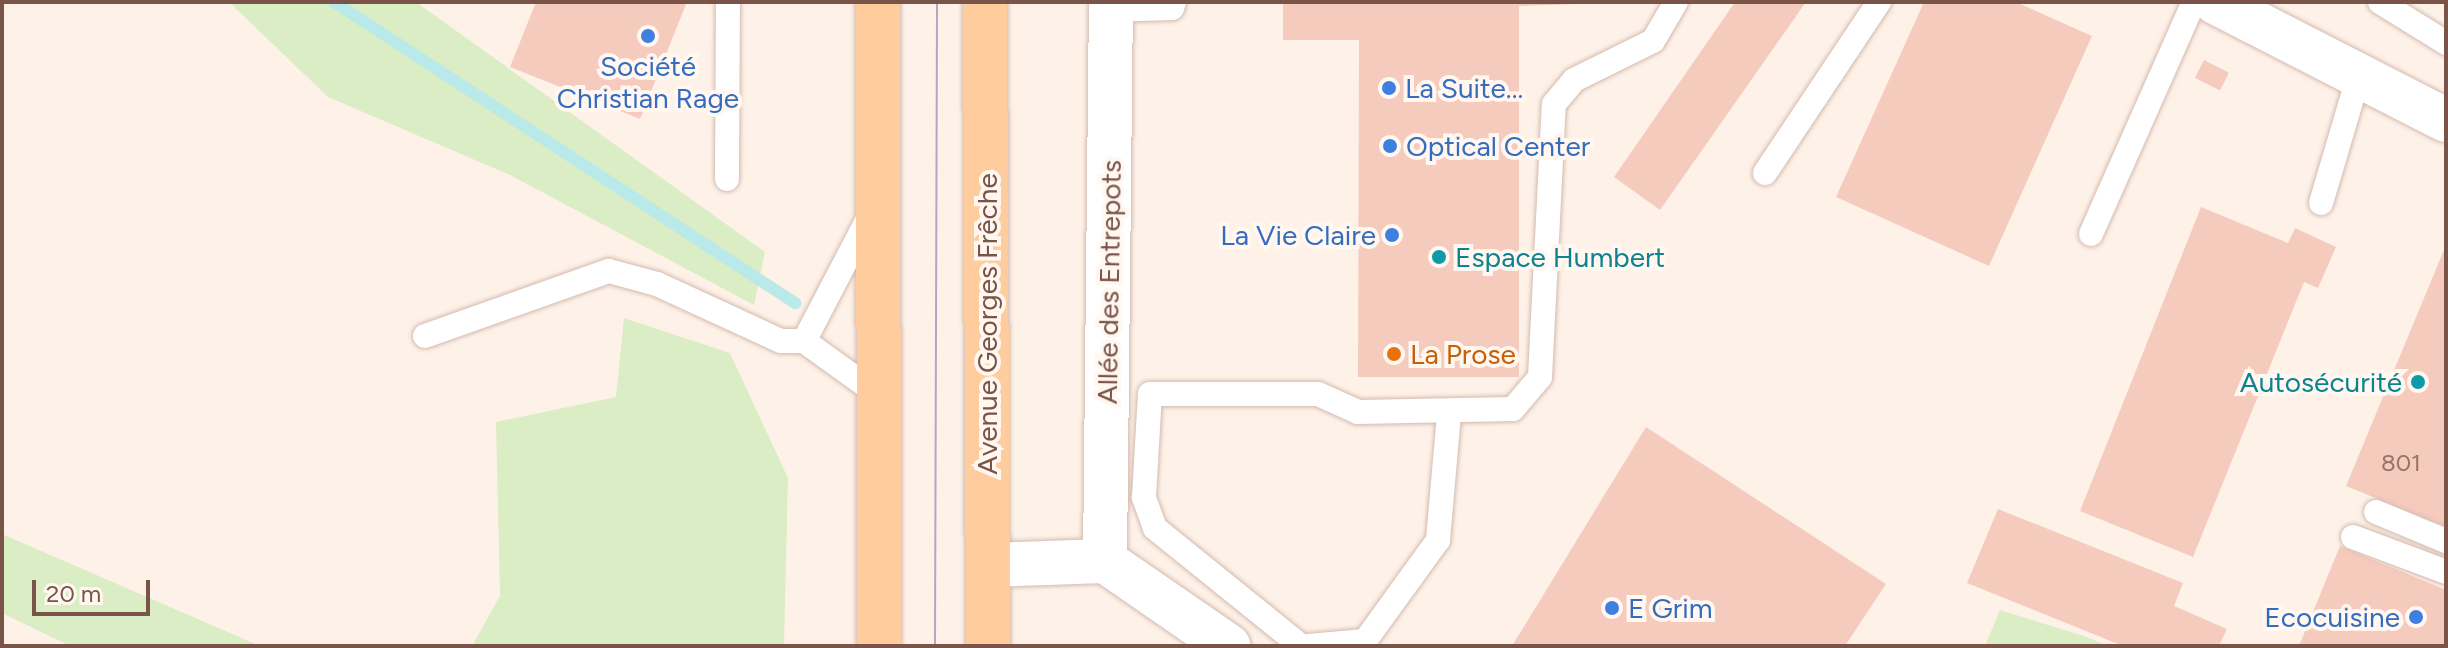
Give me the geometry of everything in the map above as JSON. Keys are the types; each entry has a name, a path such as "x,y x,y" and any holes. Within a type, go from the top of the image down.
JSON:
{"main road":[{"path":"878,2 879,646"},
{"name":"Avenue Georges Frêche","path":"985,2 988,646"}],"street":[{"path":"2215,2 2446,120"},
{"name":"Allée des Entrepots","path":"1105,561 1110,6"},
{"path":"988,565 1105,561 1228,646"}],"lane":[{"path":"727,179 728,2"},
{"path":"1110,6 1174,2"},
{"path":"1301,646 1155,528 1144,497 1150,394 1318,394 1358,412 1498,414 1532,394 1540,377 1554,104 1574,80 1653,41 1676,2"},
{"path":"1765,173 1879,2"},
{"path":"2091,234 2194,2"},
{"path":"2380,2 2446,43"},
{"path":"2321,203 2359,75"},
{"path":"804,341 879,199"},
{"path":"425,336 609,271 657,284 781,341 804,341 879,395"},
{"path":"1309,646 1365,641 1438,540 1449,413"},
{"path":"2376,512 2446,541"},
{"path":"2353,537 2446,572"}],"green space":[{"path":"229,2 416,2 765,252 754,305 510,175 328,97"},
{"path":"624,318 730,353 788,478 784,646 472,646 500,596 496,422 616,397"},
{"path":"2,534 260,646 70,646 2,613"},
{"path":"2000,610 2087,637 2108,646 1985,646"}],"building":[{"path":"536,2 687,2 640,119 510,67"},
{"name":"Espace Humbert","path":"1283,2 1643,2 1519,6 1519,377 1358,377 1359,40 1283,40"},
{"path":"1735,2 1806,2 1660,210 1614,177"},
{"path":"1924,2 2016,2 2092,36 1989,266 1836,197"},
{"path":"2204,60 2229,73 2220,91 2195,78"},
{"path":"2201,207 2288,243 2295,228 2336,247 2318,288 2304,282 2193,557 2080,511"},
{"path":"2446,245 2446,527 2346,486"},
{"path":"1646,427 1886,584 1845,646 1512,646"},
{"path":"1998,509 2183,583 2174,606 2227,629 2219,646 2123,646 1967,583"},
{"path":"2340,546 2446,590 2446,646 2299,646"}],"waterway":[{"path":"334,2 795,303"}],"tram line":[{"path":"935,646 937,2"}],"place":[{"name":"Société Christian Rage","path":"648,36"},
{"name":"La Suite...","path":"1389,88"},
{"name":"Optical Center","path":"1390,146"},
{"name":"La Vie Claire","path":"1392,235"},
{"name":"Espace Humbert","path":"1439,257"},
{"name":"La Prose","path":"1394,354"},
{"name":"Autosécurité","path":"2418,382"},
{"name":"E Grim","path":"1612,608"},
{"name":"Ecocuisine","path":"2416,617"}]}
